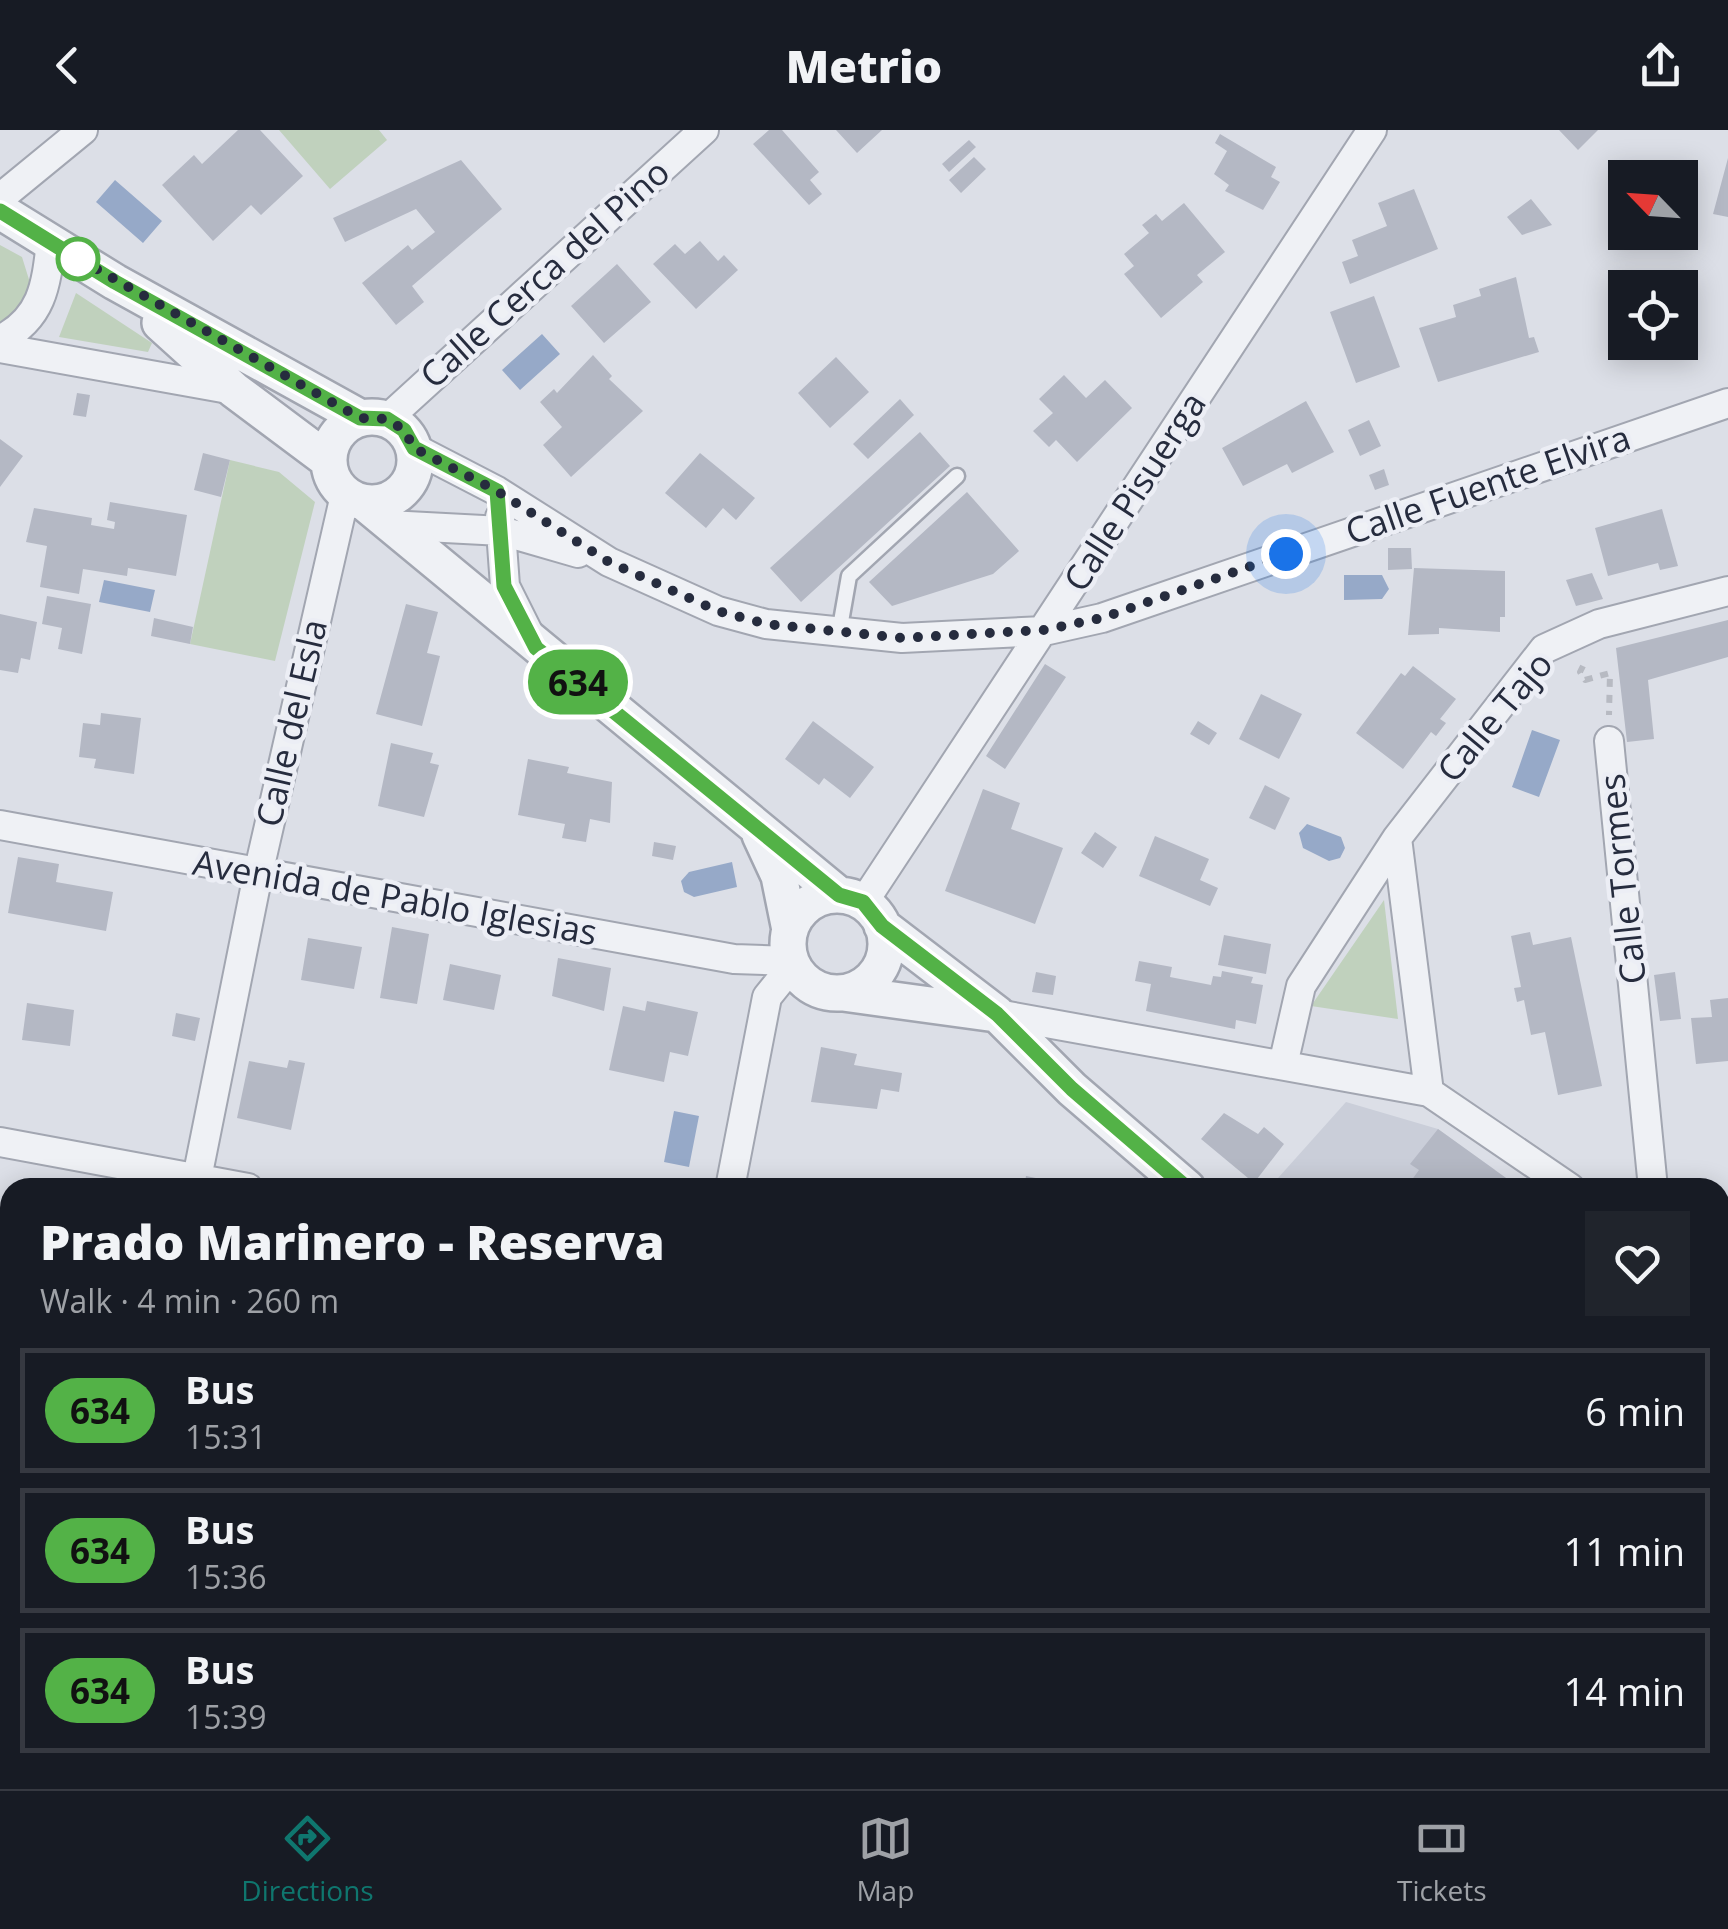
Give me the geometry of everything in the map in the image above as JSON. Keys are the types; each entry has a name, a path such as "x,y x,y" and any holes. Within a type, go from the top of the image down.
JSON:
{"street":[{"path":"0,198 83,130"},
{"name":"Calle Cerca del Pino","path":"374,418 704,130"},
{"name":"Calle Pisuerga","path":"862,908 1372,130"},
{"path":"0,211 115,282 404,430 414,448 416,465 399,495 366,508"},
{"path":"0,344 31,320 43,297 51,242"},
{"path":"115,282 234,390 329,460"},
{"path":"0,344 234,390"},
{"name":"Calle Fuente Elvira","path":"414,448 497,491 609,562 718,611 766,624 902,638 1044,630 1102,618 1728,402"},
{"path":"374,418 344,427 333,442 329,460 333,480 756,825 997,1014 1072,1089 1175,1178"},
{"path":"497,491 504,586 536,648"},
{"path":"366,508 502,531 609,562"},
{"name":"Calle del Esla","path":"197,1178 258,874 366,508"},
{"name":"Calle Tajo","path":"1284,1065 1301,986 1397,838 1544,649 1599,624 1728,591"},
{"name":"Calle Tormes","path":"1609,741 1653,1178"},
{"name":"Avenida de Pablo Iglesias","path":"0,825 734,959 791,952"},
{"path":"756,825 778,876 791,952 805,982 823,992 997,1014 1429,1092 1555,1178"},
{"path":"1397,838 1429,1092"},
{"path":"732,1178 767,997 791,952 800,911 818,898 862,908 886,948 879,969 864,985 843,993"},
{"path":"0,1142 176,1178"}],"lane":[{"path":"838,633 848,576 958,476"}],"path":[{"name":"Calle Tormes","path":"1599,624 1608,660 1585,664 1580,672 1585,680 1610,674 1609,741"}],"shaded area":[{"path":"1346,1102 1438,1129 1495,1170 1488,1178 1278,1178"}],"green space":[{"path":"279,130 379,130 387,140 330,189"},
{"path":"0,245 22,257 31,286 19,314 0,324"},
{"path":"76,293 152,343 148,352 59,337"},
{"path":"230,460 279,472 315,502 275,661 190,644"},
{"path":"1384,900 1398,1019 1311,1006"}],"water":[{"path":"115,180 162,221 143,243 96,202"},
{"path":"542,334 560,354 520,390 502,370"},
{"path":"1344,575 1382,575 1389,589 1382,599 1344,600"},
{"path":"104,580 155,590 150,612 99,602"},
{"path":"1532,730 1560,740 1539,797 1512,787"},
{"path":"1307,824 1341,837 1345,848 1340,858 1329,861 1303,848 1299,833"},
{"path":"732,862 737,887 694,897 684,892 681,881 689,872"},
{"path":"674,1111 699,1116 689,1167 664,1162"}],"building":[{"path":"238,130 260,130 303,176 261,215 251,205 213,241 162,185 194,155 202,164"},
{"path":"769,130 782,130 819,172 810,180 822,194 809,205 753,144"},
{"path":"836,130 882,130 857,153"},
{"path":"1559,130 1598,130 1578,150"},
{"path":"1220,134 1276,167 1271,177 1280,182 1263,210 1225,191 1229,185 1214,174 1227,151 1215,143"},
{"path":"969,140 976,147 949,172 942,164"},
{"path":"974,157 986,169 961,193 949,180"},
{"path":"1728,158 1728,217 1713,214"},
{"path":"461,160 502,209 412,286 424,302 396,325 362,283 408,245 412,250 435,232 416,209 345,242 333,218"},
{"path":"1414,189 1438,249 1350,284 1342,262 1358,256 1352,240 1387,226 1378,203"},
{"path":"1531,199 1552,225 1522,235 1507,217"},
{"path":"1184,203 1225,252 1197,275 1203,282 1161,318 1124,274 1134,266 1124,254 1149,233 1142,225 1156,214 1162,221"},
{"path":"700,241 718,261 724,255 738,270 696,309 653,264 675,244 685,254"},
{"path":"617,264 651,302 604,343 571,306"},
{"path":"1516,277 1529,338 1534,337 1539,352 1438,382 1419,328 1456,317 1453,305 1481,296 1479,289"},
{"path":"1374,296 1400,367 1356,383 1330,312"},
{"path":"593,355 612,376 609,379 643,411 571,477 543,445 562,427 540,402 554,389 557,393"},
{"path":"836,357 869,392 830,428 798,393"},
{"path":"1064,375 1086,398 1105,380 1132,408 1077,462 1056,440 1049,447 1033,431 1053,413 1039,399"},
{"path":"77,393 90,395 86,417 73,415"},
{"path":"900,399 914,415 868,459 853,444"},
{"path":"1306,401 1334,452 1292,473 1287,464 1243,486 1222,448"},
{"path":"1369,420 1381,446 1360,456 1348,430"},
{"path":"920,432 950,466 801,602 770,568"},
{"path":"0,439 23,456 0,487"},
{"path":"203,453 230,460 221,497 194,490"},
{"path":"700,453 755,498 736,520 723,508 706,528 665,493"},
{"path":"1384,469 1389,485 1375,490 1369,475"},
{"path":"967,492 1019,551 993,574 892,606 869,582"},
{"path":"110,502 187,515 176,576 128,568 127,576 83,569 79,594 40,587 47,546 26,542 34,508 92,518 91,525 114,529 115,522 107,520"},
{"path":"1662,509 1678,566 1660,570 1658,563 1608,576 1595,528"},
{"path":"1388,548 1411,548 1412,569 1388,570"},
{"path":"1414,568 1505,571 1505,617 1500,617 1500,632 1439,628 1439,634 1408,635"},
{"path":"1592,573 1603,599 1576,606 1566,580"},
{"path":"47,596 91,604 82,654 58,649 62,628 42,624"},
{"path":"406,604 438,612 427,653 440,656 422,726 376,714"},
{"path":"0,614 37,622 30,660 21,658 18,673 0,670"},
{"path":"154,618 193,627 190,644 151,636"},
{"path":"1728,620 1728,657 1648,680 1654,739 1627,742 1616,648"},
{"path":"1045,664 1066,677 1005,769 986,756"},
{"path":"1413,666 1456,699 1440,719 1446,723 1436,736 1431,732 1403,769 1356,733 1401,673 1405,676"},
{"path":"1261,694 1302,714 1279,759 1239,739"},
{"path":"101,713 141,718 134,774 94,768 96,759 79,757 83,723 100,725"},
{"path":"813,721 874,767 850,798 824,778 819,785 785,759"},
{"path":"1198,721 1217,733 1209,745 1190,734"},
{"path":"391,743 433,753 430,763 439,765 424,817 378,806"},
{"path":"528,759 569,767 567,773 612,782 610,823 590,819 586,842 562,838 565,824 518,815"},
{"path":"1265,785 1290,798 1275,830 1249,818"},
{"path":"983,789 1020,803 1011,829 1063,848 1035,924 945,891"},
{"path":"1095,832 1117,847 1103,868 1081,853"},
{"path":"1155,836 1209,859 1200,880 1218,888 1210,906 1139,876"},
{"path":"654,842 676,846 673,860 652,856"},
{"path":"18,857 59,864 56,882 113,892 106,931 8,913"},
{"path":"392,927 429,934 417,1004 380,998"},
{"path":"1530,932 1533,945 1571,937 1602,1086 1558,1095 1545,1032 1531,1035 1524,1000 1517,1002 1514,988 1521,987 1511,936"},
{"path":"1224,935 1271,944 1266,974 1218,965"},
{"path":"308,938 362,947 354,989 301,980"},
{"path":"558,958 611,968 604,1011 552,996"},
{"path":"1139,961 1172,967 1170,977 1211,985 1213,976 1221,977 1222,971 1253,977 1251,983 1263,985 1256,1024 1236,1020 1235,1029 1146,1011 1151,984 1135,981"},
{"path":"450,964 501,975 494,1010 443,1000"},
{"path":"1036,972 1056,976 1053,995 1032,992"},
{"path":"1675,972 1681,1019 1660,1021 1654,975"},
{"path":"1728,998 1728,1061 1696,1064 1691,1018 1712,1017 1710,1000"},
{"path":"647,1001 698,1012 688,1056 670,1052 664,1082 609,1070 623,1006 645,1011"},
{"path":"27,1003 74,1010 70,1046 22,1040"},
{"path":"176,1013 200,1018 195,1041 172,1036"},
{"path":"821,1047 857,1054 854,1065 902,1073 899,1092 881,1089 877,1109 811,1102"},
{"path":"289,1060 305,1063 291,1130 237,1118 249,1061 287,1068"},
{"path":"1224,1113 1258,1134 1264,1127 1284,1144 1258,1178 1248,1178 1201,1139"},
{"path":"1438,1129 1506,1178 1413,1178 1419,1170 1410,1164"}],"bus line":[{"name":"634","path":"0,211 115,282 360,418 387,419 404,430 414,448 497,491 504,586 536,648 839,895 863,902 882,926 997,1014 1072,1089 1175,1178"}],"route":[{"path":"78,259 72,255 360,418 387,419 404,430 414,448 497,491 609,562 718,611 766,624 902,638 1044,630 1102,618 1286,554"}]}
